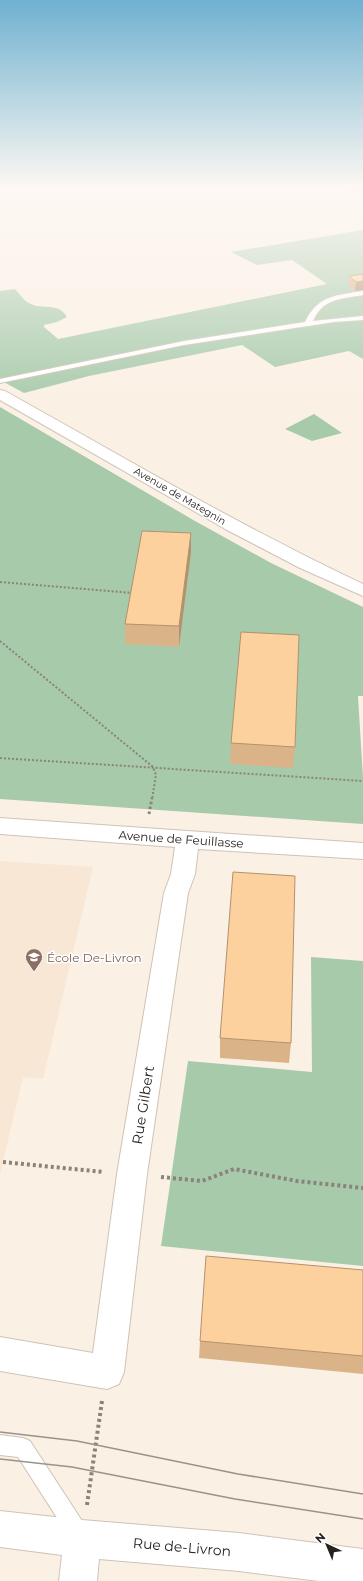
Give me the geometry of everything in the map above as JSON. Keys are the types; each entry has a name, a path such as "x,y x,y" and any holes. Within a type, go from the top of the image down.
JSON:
{"street":[{"name":"Avenue de Mategnin","path":"0,394 234,526 306,564 363,591"},
{"name":"Avenue de Feuillasse","path":"0,826 363,851"},
{"name":"Rue Gilbert","path":"106,1372 132,1174 176,893 183,874 187,840"},
{"path":"0,1354 106,1372"},
{"name":"Rue de-Livron","path":"0,1529 82,1539 231,1552 363,1568"},
{"path":"78,1581 82,1539"}],"lane":[{"path":"308,324 314,313 321,305 345,296 363,293"},
{"path":"0,381 157,348 308,324 363,318"},
{"path":"0,1445 23,1448 82,1539"}],"path":[{"path":"0,582 135,593"},
{"path":"0,641 153,767 156,775 149,814"},
{"path":"0,758 363,781"},
{"path":"3,1162 104,1172"},
{"path":"161,1177 202,1181 234,1169 297,1181 363,1188"},
{"path":"82,1539 106,1372"}],"shaded area":[{"name":"École De-Livron","path":"0,861 93,867 43,1079 23,1077 0,1174"}],"green space":[{"path":"251,262 280,262 257,265"},
{"path":"295,262 363,262 363,359 349,351 275,367 242,345 89,376 24,393 0,380 0,291 15,289 23,299 29,303 59,309 63,312 67,317 57,322 44,325 44,327 58,339 327,284"},
{"path":"0,407 195,521 271,563 363,607 363,696 358,696 363,778 363,824 0,799"},
{"path":"314,414 342,433 312,441 285,429"},
{"path":"311,957 363,961 363,1266 161,1246 188,1061 312,1072"}],"building":[{"path":"363,274 363,281 356,282 349,276"},
{"path":"142,531 191,533 179,626 125,624"},
{"path":"241,632 299,635 295,747 231,743"},
{"path":"233,872 295,876 291,1043 220,1038"},
{"path":"206,1256 363,1270 363,1356 200,1341"}],"tram line":[{"path":"0,1432 77,1441 238,1474 363,1494"},
{"path":"0,1459 72,1467 235,1499 363,1519"}],"place":[{"name":"École De-Livron","path":"34,972"}]}
